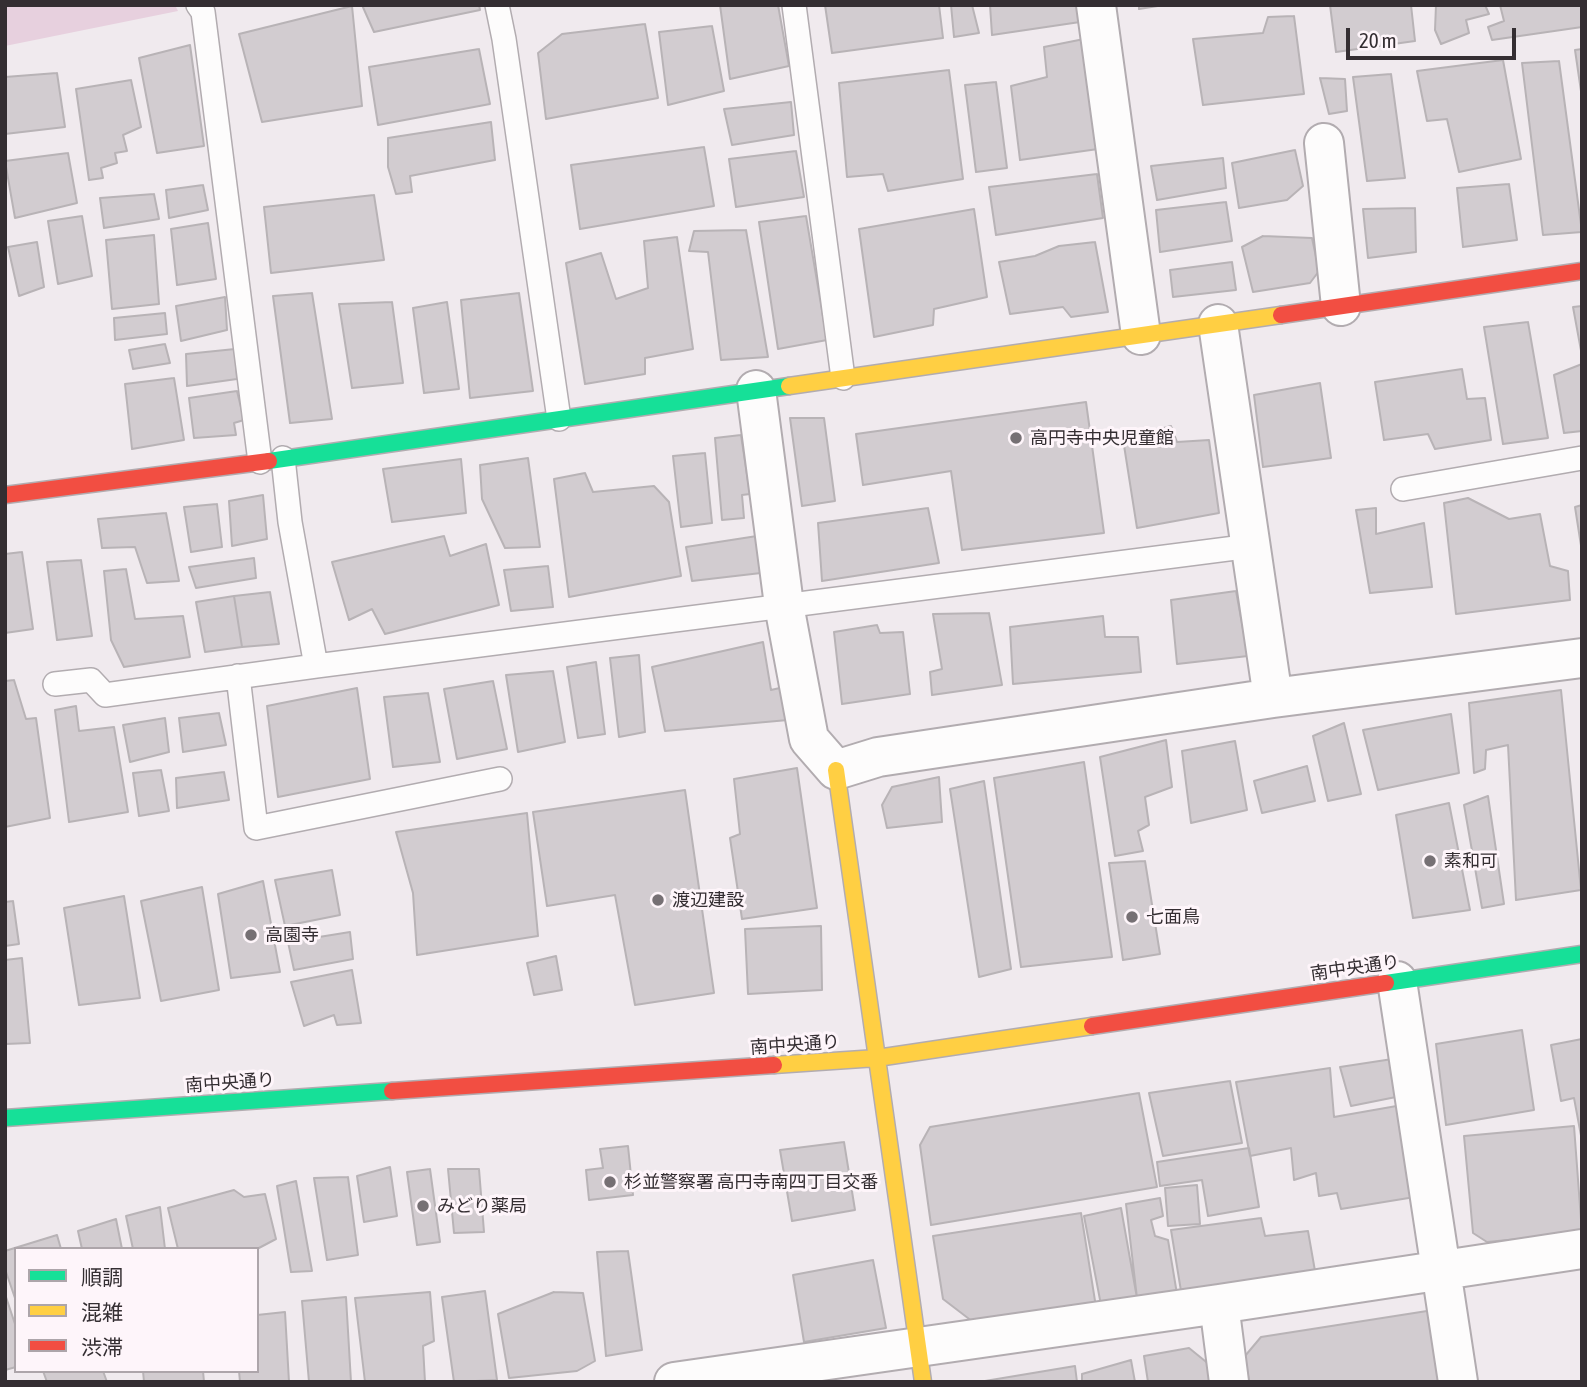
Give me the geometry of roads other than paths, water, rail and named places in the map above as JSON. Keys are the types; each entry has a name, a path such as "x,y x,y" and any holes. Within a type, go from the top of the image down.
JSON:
{"street":[{"path":"1096,5 1141,335"},
{"path":"1324,143 1341,306"},
{"path":"5,495 271,460 1582,271"},
{"path":"1218,324 1273,698"},
{"path":"756,390 784,606 809,739 836,770 921,1365"},
{"path":"836,770 878,757 1273,698 1582,658"},
{"name":"南中央通り","path":"5,1118 877,1058 1582,954"},
{"path":"1397,981 1458,1382"},
{"path":"674,1382 921,1365 1219,1304 1582,1249"},
{"path":"1219,1304 1229,1382"}],"lane":[{"path":"198,5 202,12 271,460 290,522 316,666"},
{"path":"497,5 559,419"},
{"path":"794,5 843,378"},
{"path":"1403,489 1582,458"},
{"path":"55,684 91,680 105,695 1251,546"},
{"path":"238,676 256,828 500,779"}],"place":[{"name":"高円寺中央児童館","path":"1016,438"},
{"name":"素和可","path":"1430,861"},
{"name":"渡辺建設","path":"658,900"},
{"name":"七面鳥","path":"1132,917"},
{"name":"高園寺","path":"251,935"},
{"name":"杉並警察署 高円寺南四丁目交番","path":"610,1182"},
{"name":"みどり薬局","path":"423,1206"}]}
